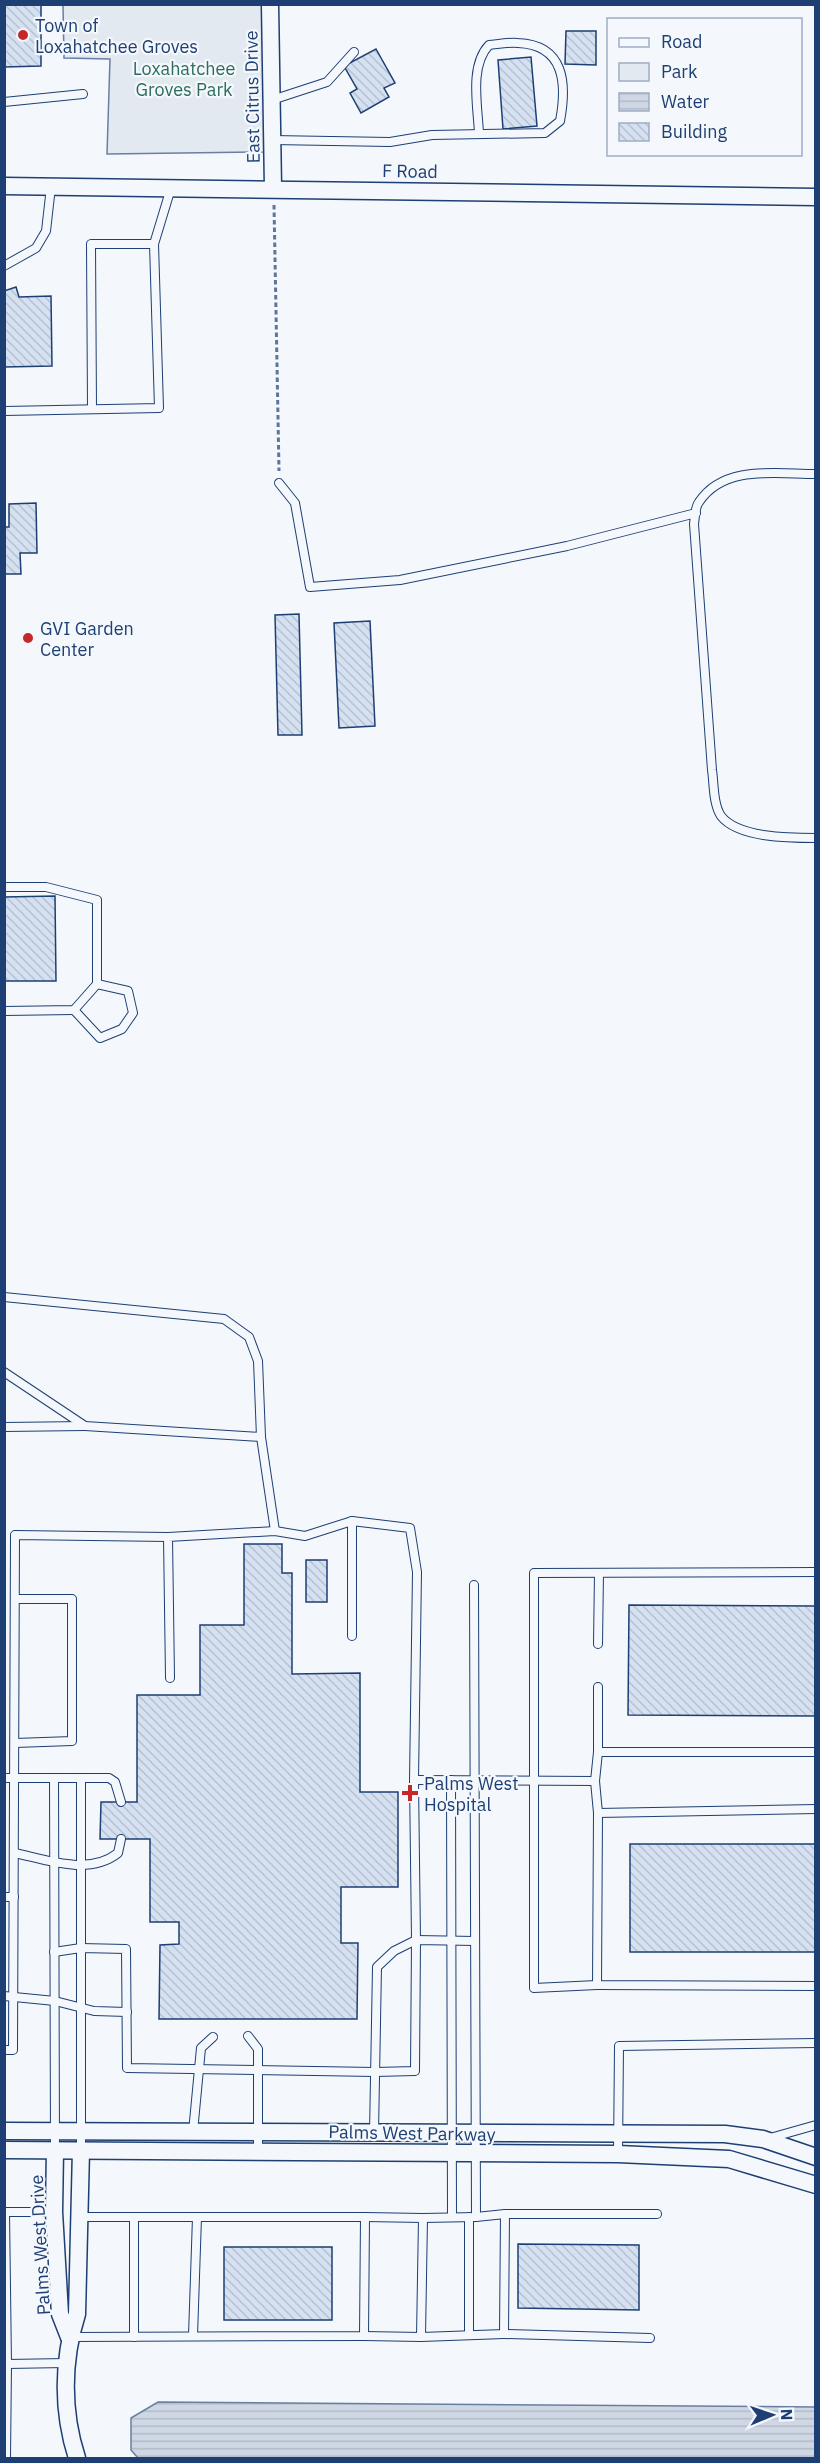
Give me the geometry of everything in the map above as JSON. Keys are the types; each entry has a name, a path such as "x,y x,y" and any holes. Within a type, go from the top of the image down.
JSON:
{"street":[{"name":"East Citrus Drive","path":"270,4 273,188"},
{"name":"F Road","path":"4,186 816,197"},
{"name":"Palms West Parkway","path":"4,2131 725,2134 763,2139 816,2157"},
{"name":"Palms West Parkway","path":"4,2150 618,2154 729,2159 816,2185"},
{"name":"Palms West Drive","path":"55,2150 54,2212 60,2314 69,2337"},
{"name":"Palms West Drive","path":"77,2458 66,2416 66,2363 69,2337 77,2314 81,2150"}],"lane":[{"path":"272,140 390,142 432,135 544,133 560,121 563,102 563,84 558,63 544,48 519,42 489,45 481,54 477,77 480,134"},
{"path":"272,100 327,82 354,52"},
{"path":"4,102 83,94"},
{"path":"4,266 36,248 46,231 51,187"},
{"path":"4,411 159,408 154,244 171,188"},
{"path":"92,409 92,244 154,244"},
{"path":"816,474 740,474 714,484 698,503 694,524 712,770 715,797 721,815 736,827 762,834 816,838"},
{"path":"279,483 294,503 309,587 400,580 567,546 696,513"},
{"path":"4,886 46,887 97,900 97,984 74,1010 4,1011"},
{"path":"74,1010 100,1038 122,1029 133,1013 128,991 97,984"},
{"path":"4,1297 224,1319 249,1337 258,1361 261,1437 275,1531"},
{"path":"4,1372 85,1426"},
{"path":"4,1427 85,1426 261,1437"},
{"path":"352,1521 352,1636"},
{"path":"4,2050 13,2050 9,1996 9,1897 15,1853 15,1535 168,1537 275,1531 305,1536 352,1521 410,1528 417,1572 414,1780 416,2071 128,2068 126,1949 81,1948 54,1952"},
{"path":"168,1537 170,1678"},
{"path":"816,1572 534,1573 536,1780 534,1988 597,1985 816,1986"},
{"path":"598,1644 599,1573"},
{"path":"469,2335 476,2154 474,1585"},
{"path":"15,1599 72,1599 72,1741 15,1743"},
{"path":"597,1985 598,1813 595,1780 598,1752 598,1687"},
{"path":"598,1752 816,1752"},
{"path":"4,1778 108,1778 115,1782 121,1802"},
{"path":"54,1778 55,2150"},
{"path":"81,1778 81,2150"},
{"path":"414,1780 595,1780"},
{"path":"451,1780 452,2217"},
{"path":"598,1813 816,1809"},
{"path":"15,1853 55,1862 81,1865 101,1864 118,1853 121,1839"},
{"path":"374,2133 377,1967 394,1951 416,1940 475,1941"},
{"path":"9,1996 55,2001 94,2011 127,2012"},
{"path":"193,2132 201,2048 213,2037"},
{"path":"248,2037 258,2049 258,2151"},
{"path":"618,2154 619,2046 816,2043"},
{"path":"763,2139 816,2125"},
{"path":"6,2458 5,2212 54,2212"},
{"path":"79,2217 423,2218 505,2214 657,2214"},
{"path":"504,2334 505,2214"},
{"path":"134,2217 134,2337"},
{"path":"193,2336 196,2217"},
{"path":"364,2336 365,2217"},
{"path":"421,2337 423,2218"},
{"path":"69,2337 421,2337 504,2334 650,2338"},
{"path":"6,2364 66,2363"}],"path":[{"path":"273,188 279,483"}],"green space":[{"name":"Loxahatchee Groves Park","path":"63,5 262,5 265,152 107,154 110,59 64,58"}],"water":[{"path":"158,2402 815,2407 815,2458 138,2458 131,2450 131,2418"}],"building":[{"name":"Town of Loxahatchee Groves","path":"4,4 41,4 41,66 4,67"},
{"path":"566,31 596,31 596,65 565,64"},
{"path":"376,49 395,83 384,88 389,97 361,113 350,93 357,89 344,66"},
{"path":"531,57 537,126 503,129 498,60"},
{"path":"16,287 19,297 51,296 52,366 4,367 4,291"},
{"path":"36,503 37,553 20,553 21,574 4,574 4,527 9,527 9,504"},
{"path":"299,614 302,735 278,735 275,615"},
{"path":"370,621 375,726 339,728 334,623"},
{"path":"55,896 56,981 4,981 4,897"},
{"name":"Palms West Hospital","path":"244,1544 282,1544 282,1573 292,1573 292,1674 360,1673 360,1792 398,1792 398,1887 341,1887 341,1943 358,1943 357,2019 159,2019 160,1945 179,1944 179,1922 150,1922 150,1839 100,1839 101,1802 137,1802 137,1695 200,1695 200,1625 244,1625"},
{"path":"306,1560 327,1560 327,1602 306,1602"},
{"path":"629,1605 816,1606 816,1716 628,1715"},
{"path":"630,1844 816,1844 816,1952 630,1952"},
{"path":"518,2244 639,2245 639,2310 518,2308"},
{"path":"224,2247 332,2247 332,2320 224,2320"}],"place":[{"name":"Town of Loxahatchee Groves","path":"23,35"},
{"name":"GVI Garden Center","path":"28,638"},
{"name":"Palms West Hospital","path":"410,1793"}]}
